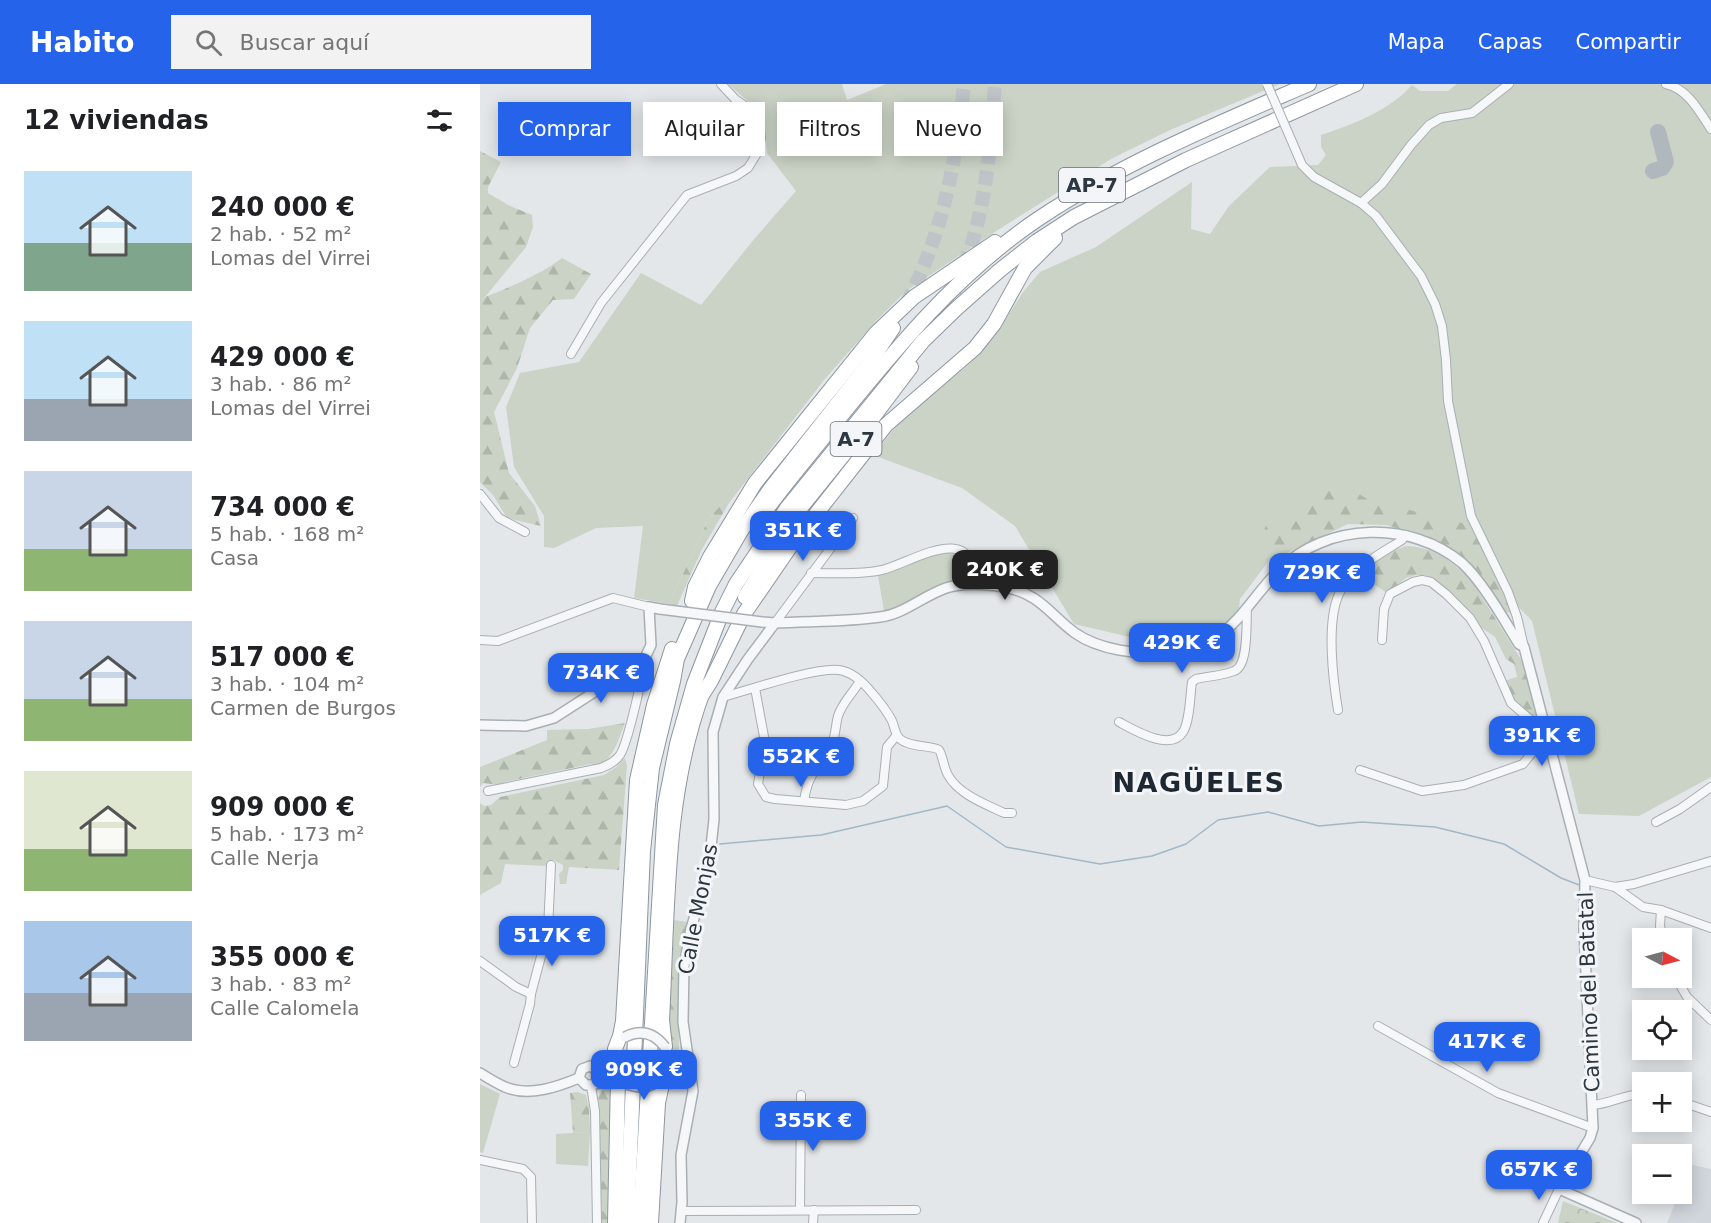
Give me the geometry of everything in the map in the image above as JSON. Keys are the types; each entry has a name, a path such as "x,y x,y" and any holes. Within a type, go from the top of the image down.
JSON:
{"highway":[{"name":"AP-7","path":"674,681 716,588 738,550 785,486 880,368 933,309 973,271 1020,232 1071,198 1177,142 1309,84"},
{"name":"AP-7","path":"715,633 731,593 787,508 892,377 1000,270 1074,217 1176,165 1356,84"},
{"path":"692,601 695,587 710,557 755,483 837,380 893,315 914,297 1054,202 1071,198"},
{"path":"702,695 744,614 766,579 854,465 898,414 975,348 994,324 1025,268 1052,240 1086,212"},
{"name":"A-7","path":"674,681 676,659 709,586 741,531 771,488 870,362 893,328"},
{"name":"A-7","path":"715,633 783,529 894,392 924,343"},
{"path":"615,1049 623,1021 633,827 642,753 669,658 692,601 731,534 756,500 771,488"},
{"path":"665,1047 662,1020 672,834 682,770 702,695 736,613 775,548 783,529"},
{"path":"640,1223 665,805 676,744 694,684 715,633"},
{"path":"627,1223 643,851 652,768 674,681"},
{"path":"651,1223 658,1103 666,1071"},
{"path":"615,1223 618,1078"}],"street":[{"path":"571,354 601,303 687,195 736,176 748,168 756,155 761,138 759,123 751,110 735,99 721,84"},
{"path":"1267,84 1302,165 1314,177 1361,203 1376,216 1421,276 1435,304 1442,326 1448,401 1471,516 1508,592 1517,617 1585,880"},
{"path":"1361,203 1382,184 1429,125 1441,118 1472,113 1509,84"},
{"path":"1666,84 1681,90 1689,98 1711,129"},
{"path":"480,494 499,518 525,532"},
{"path":"776,623 853,518"},
{"path":"480,640 498,641 612,598 660,609 776,623 879,617 906,609 945,588 973,585 1021,592 1041,602 1077,634 1098,644 1131,651 1166,653 1191,649 1211,642 1239,620 1281,568 1305,551 1327,540 1354,532 1391,532 1434,545 1462,564 1470,572 1519,644 1524,646"},
{"path":"1338,710 1332,614 1339,593 1359,570 1402,540 1405,535"},
{"path":"811,573 880,570 941,547 954,548 969,557 974,571 973,585"},
{"path":"1383,640 1384,609 1390,594 1413,582 1422,580 1431,582 1470,618 1484,641 1511,703 1547,734"},
{"path":"488,791 601,768 619,756 625,742 644,660 651,645 649,607"},
{"path":"1119,722 1149,738 1176,739 1183,732 1192,682 1196,679 1235,671 1241,666 1244,658 1247,608"},
{"path":"1504,621 1517,617"},
{"name":"Calle Monjas","path":"680,1223 682,1210 681,1155 693,1091 683,1022 684,966 691,929 709,865 714,819 713,732 723,698 748,659 776,623"},
{"path":"480,725 526,726 554,718 644,660"},
{"path":"723,698 806,674 837,670 849,673 872,692 892,720 896,736 914,746 937,748 942,765 955,786 1004,813 1012,813"},
{"path":"804,801 809,778 834,739 839,715 846,700 861,681"},
{"path":"755,688 765,741 758,777 759,787 766,797 846,805 863,801 883,786 887,747 896,736"},
{"path":"1360,770 1422,791 1464,785 1523,764 1547,734"},
{"path":"1656,822 1680,809 1711,787"},
{"name":"Camino del Batatal","path":"1543,1223 1559,1189 1590,1138 1593,1128 1584,930 1585,880 1615,887 1653,880 1711,861"},
{"path":"514,1063 548,930 551,864"},
{"path":"1615,887 1643,907 1661,910 1711,928"},
{"path":"1660,928 1661,910"},
{"path":"480,961 516,987 531,994"},
{"path":"1682,988 1687,997 1711,1020"},
{"path":"1378,1026 1498,1092 1593,1128"},
{"path":"647,1033 654,1036 665,1047 668,1057 666,1071 658,1082 649,1087 639,1088 629,1086 618,1078 612,1064 615,1049 625,1037 647,1033"},
{"path":"598,1071 612,1064"},
{"path":"579,1078 582,1069 590,1066 598,1071 599,1078 592,1085"},
{"path":"666,1071 689,1068"},
{"path":"480,1073 506,1087 532,1091 556,1087 579,1078"},
{"path":"579,1078 582,1082 592,1085 607,1079 618,1078"},
{"path":"592,1085 595,1111 597,1223"},
{"path":"800,1209 801,1095"},
{"path":"1592,1105 1632,1095"},
{"path":"1692,1105 1711,1112"},
{"path":"481,1160 523,1169 528,1173 531,1178 532,1223"},
{"path":"1559,1189 1636,1223"},
{"path":"682,1210 916,1210"},
{"path":"813,1223 814,1210"}],"shaded area":[{"path":"1692,1165 1711,1169 1711,1223 1667,1223 1675,1204 1692,1204"}],"green space":[{"path":"728,84 842,84 847,100 886,84 1280,84 1170,130 1111,159 906,291 824,380 729,503 724,502 709,518 669,604 634,598 643,526 596,528 554,548 544,547 544,516 514,467 506,407 520,373 579,362 641,273 701,305 796,191 767,153 765,102 749,102"},
{"path":"1457,84 1711,84 1711,777 1639,816 1579,814 1532,621 1447,531 1359,512 1268,562 1240,599 1233,661 1074,624 1015,526 962,488 873,455 902,419 966,367 994,337 1024,291 1040,272 1096,247 1192,182 1191,229 1210,234 1229,206 1270,167 1318,165 1326,155 1321,147 1321,135 1382,109 1412,85 1420,91 1448,91"},
{"path":"480,151 501,162 488,187 488,193 532,215 533,227 526,247 485,297 515,285 562,258 591,274 574,299 553,300 530,328 517,368 494,412 509,473 535,506 541,526 507,518 493,495 480,482"},
{"path":"1338,484 1369,500 1470,525 1506,592 1512,609 1511,613 1506,612 1473,566 1438,541 1386,525 1348,524 1285,554 1256,549 1267,523 1293,518"},
{"path":"724,502 729,503 701,551 677,606 669,604 709,518"},
{"path":"1406,546 1434,552 1459,569 1473,583 1529,672 1540,724 1512,701 1504,681 1517,677 1514,664 1506,659 1495,637 1479,626 1462,603 1440,583 1425,575 1416,575 1406,578 1387,593 1360,575 1387,553"},
{"path":"939,552 953,554 963,560 966,569 960,582 941,586 884,611 878,576"},
{"path":"625,723 607,760 595,767 591,764 500,785 483,783 480,787 480,767 547,740 547,730 588,729"},
{"path":"625,758 627,766 619,870 569,867 566,884 560,884 559,874 563,870 563,865 553,860 547,866 505,864 501,883 480,895 480,803 484,806 491,805 500,797 604,775"},
{"path":"674,920 688,922 678,990 678,1061 674,1062 669,1030"},
{"path":"480,1084 500,1094 483,1153 480,1152"},
{"path":"604,1085 611,1085 613,1098 608,1223 602,1223 598,1097"},
{"path":"577,1092 586,1095 590,1132 573,1133 570,1093"},
{"path":"590,1132 588,1166 556,1164 556,1134"},
{"path":"1563,1201 1617,1223 1558,1223"}],"waterway":[{"path":"720,844 821,835 947,806 1006,847 1100,864 1152,856 1186,844 1218,820 1268,812 1319,826 1362,822 1435,827 1504,844 1561,878 1582,886"}],"taxiway":[{"path":"1653,171 1662,168 1666,162 1658,132"}],"tunnel":[{"path":"906,304 929,252 946,197 957,141 964,84"},
{"path":"964,266 978,223 982,200 995,84"},
{"path":"934,328 955,290"}],"district":[{"name":"NAGÜELES","path":"1199,782"}]}
